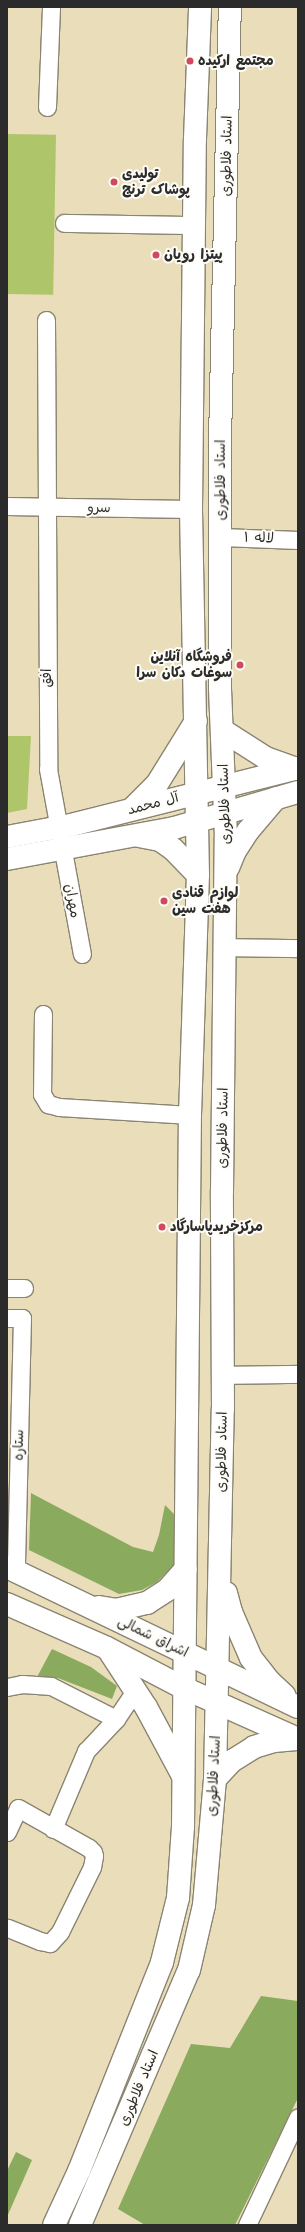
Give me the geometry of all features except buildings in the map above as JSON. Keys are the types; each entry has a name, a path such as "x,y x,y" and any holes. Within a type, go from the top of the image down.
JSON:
{"main road":[{"name":"استاد فلاطوری","path":"54,2225 79,2171 162,1962 178,1898 183,1776 185,1653 190,1115 198,875 191,509 194,225 200,7"},
{"name":"استاد فلاطوری","path":"80,2225 189,1970 204,1905 215,1779 223,1375 226,875 220,688 220,440 230,7"},
{"path":"132,809 157,784 196,721"},
{"path":"222,730 266,758 297,768"},
{"name":"آل محمد","path":"7,859 132,809 297,768"},
{"name":"آل محمد","path":"7,837 62,838 134,835 198,821 298,792"},
{"path":"226,875 235,852 248,831 276,798"},
{"path":"134,835 160,840 173,849 198,875"},
{"path":"90,1606 116,1610 147,1603 167,1590 186,1569"},
{"name":"اشراق شمالی","path":"12,1570 90,1606 297,1707"},
{"path":"220,1572 231,1612 251,1658 269,1680 297,1707"},
{"path":"7,1604 107,1648 184,1688 298,1739"},
{"path":"107,1648 136,1691 183,1776"},
{"path":"215,1779 232,1761 254,1746 274,1741 298,1739"}],"street":[{"path":"47,107 51,7"},
{"path":"64,223 194,225"},
{"name":"افق","path":"46,320 48,769 62,838"},
{"name":"سرو","path":"7,506 191,509"},
{"name":"لاله ۱","path":"221,537 298,540"},
{"name":"مهران","path":"62,838 82,954"},
{"path":"225,947 298,948"},
{"path":"43,1014 42,1094 48,1104 58,1107 190,1115"},
{"path":"7,1288 24,1288"},
{"name":"ستاره","path":"12,1570 15,1318"},
{"path":"223,1375 298,1374"},
{"path":"7,1687 22,1684 51,1686 116,1719"},
{"path":"53,1829 86,1751 116,1719 136,1691"},
{"path":"7,1832 12,1805 93,1852 92,1866 60,1932 50,1942 40,1941 7,1928"},
{"path":"247,2225 298,2118"}],"green space":[{"path":"7,134 56,135 53,295 7,294"},
{"path":"7,736 31,736 27,809 7,813"},
{"path":"31,1493 133,1547 153,1552 159,1535 165,1505 175,1515 179,1534 173,1566 157,1582 142,1590 119,1594 29,1550"},
{"path":"52,1649 91,1667 117,1686 112,1699 58,1678 37,1677"},
{"path":"261,1996 298,2001 298,2098 235,2225 145,2225 118,2209 191,2044 230,2048"},
{"path":"16,2152 32,2160 7,2217 7,2171"}],"place":[{"name":"مجتمع ارکیده","path":"190,61"},
{"name":"تولیدی پوشاک ترنج","path":"114,182"},
{"name":"پیتزا رویان","path":"156,255"},
{"name":"فروشگاه آنلاین سوغات دکان سرا","path":"240,665"},
{"name":"لوازم قنادی هفت سین","path":"164,901"},
{"name":"مرکزخریدپاسارگاد","path":"162,1227"}]}
